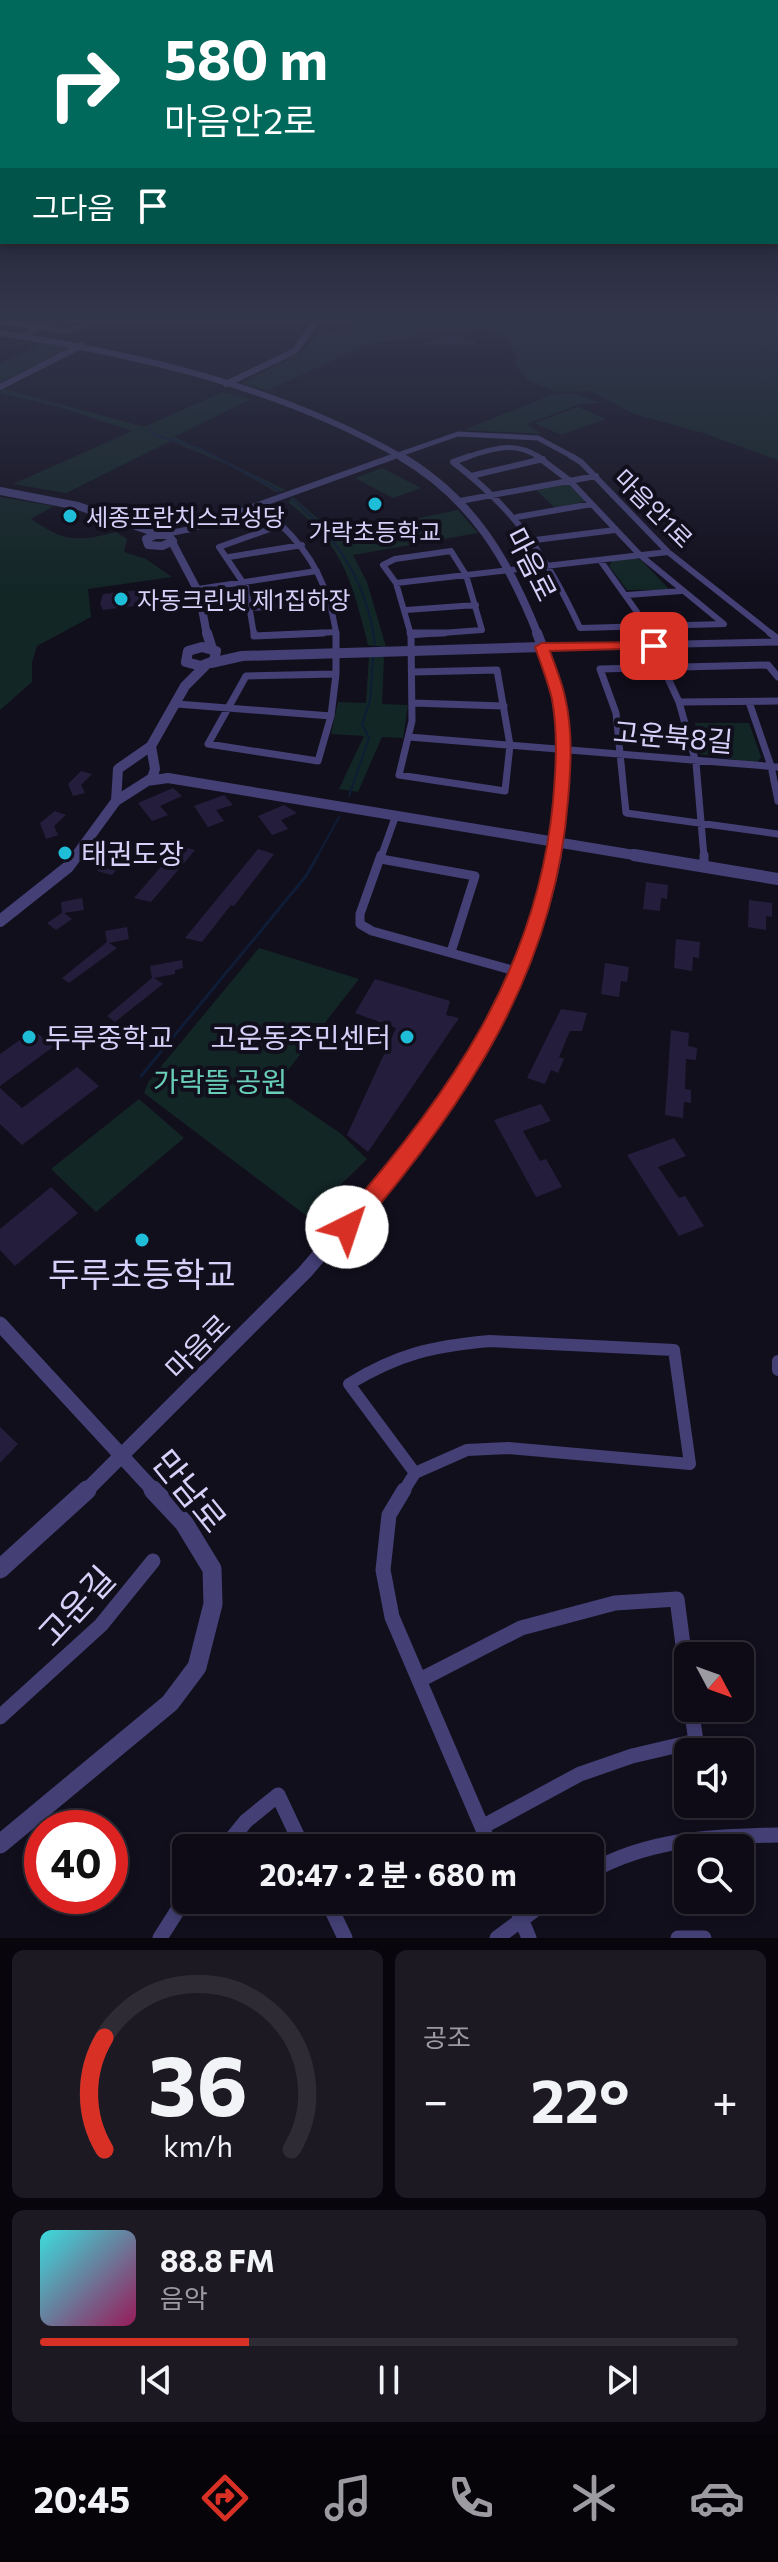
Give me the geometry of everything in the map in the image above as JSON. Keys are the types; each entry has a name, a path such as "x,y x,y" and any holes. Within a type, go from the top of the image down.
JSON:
{"street":[{"name":"마음로","path":"0,1569 123,1458 310,1269 402,1164 496,1020 538,924 557,842 565,749 558,697 511,569 482,525 460,501 398,455 351,432 290,408"},
{"name":"마음안1로","path":"167,538 458,434 526,436 547,442 596,476 668,552 778,640"},
{"path":"498,447 527,449 570,481 640,555 724,624 580,628 552,565 535,540 517,517 471,476 453,462 498,447"},
{"path":"471,476 543,459"},
{"path":"460,501 596,476"},
{"path":"0,491 78,506 167,538 198,589 205,618 204,633 187,656 185,686 151,746 118,769 116,801"},
{"path":"517,517 592,504"},
{"path":"336,674 246,676 208,744 318,761 331,716 336,674 338,652 338,632 331,600 302,545 281,525 219,547 245,582 254,608 254,636 338,632"},
{"path":"137,528 150,544 178,559"},
{"path":"535,540 615,530"},
{"path":"150,544 167,538"},
{"path":"150,544 167,538"},
{"path":"229,557 302,545"},
{"path":"411,635 478,632 483,626 466,575 451,551 386,561 383,565 396,583 411,635 412,703 409,737 399,775 505,791 510,745 497,670 413,672"},
{"path":"396,583 668,552"},
{"path":"600,560 627,595 679,702 702,790 704,867"},
{"path":"198,589 317,571"},
{"path":"627,595 681,591"},
{"path":"254,608 331,600"},
{"path":"406,610 476,605"},
{"path":"185,686 217,659 204,633"},
{"path":"187,656 208,664 242,656 778,640"},
{"path":"187,656 214,650 242,656"},
{"path":"778,677 768,665 600,669 616,713 623,754 626,813 778,834"},
{"path":"679,702 778,701"},
{"path":"749,702 774,766 778,801"},
{"path":"412,703 504,706"},
{"path":"177,704 331,716"},
{"name":"고운북8길","path":"409,737 774,766"},
{"path":"0,921 68,867 116,801 144,783 154,767 151,746"},
{"path":"130,762 154,767 168,778"},
{"path":"116,778 126,785 168,778 778,879"},
{"path":"396,815 360,914 360,924 372,931 519,972"},
{"path":"381,859 475,876 451,952"},
{"name":"만남로","path":"0,1324 184,1523 212,1569 213,1604 197,1667 170,1703 0,1844"},
{"path":"415,1473 349,1384 385,1361 442,1347 486,1342 674,1350 690,1464 508,1448 467,1450 415,1473 389,1515 383,1570 392,1617 485,1834"},
{"path":"778,1361 778,1370"},
{"name":"고운길","path":"0,1717 68,1660 124,1603 153,1561"},
{"path":"420,1680 521,1628 615,1603 677,1599 683,1642"},
{"path":"482,1827 580,1774 632,1756 696,1741 693,1722"},
{"path":"235,1834 246,1821 278,1795 296,1834"},
{"path":"604,1862 704,1836 778,1835"},
{"path":"160,1938 175,1914"},
{"path":"334,1914 345,1938"},
{"path":"519,1914 529,1938"},
{"path":"497,1938 527,1914"},
{"path":"678,1938 704,1938"}],"green space":[{"path":"63,408 76,408 144,427 186,408 232,408 174,437 286,490 276,492 229,465 171,441 66,493 13,484 132,431"},
{"path":"518,408 568,408 527,424 542,434 464,430"},
{"path":"574,408 606,419 562,435 534,423"},
{"path":"624,408 778,408 778,460 703,433"},
{"path":"382,468 421,488 393,498 355,478"},
{"path":"571,485 586,501 555,508 536,490"},
{"path":"0,497 54,506 31,519 62,536 80,538 116,532 127,539 124,552 146,559 172,577 88,589 91,617 37,646 32,662 32,682 0,710"},
{"path":"293,497 337,535 458,510 478,533 353,555 367,582 386,647 368,645 343,565 321,533 288,502"},
{"path":"641,560 670,590 627,590 609,566 612,561"},
{"path":"369,657 384,657 382,704 408,705 403,738 382,737 358,792 339,789 364,736 331,734 338,702 366,703"},
{"path":"695,723 749,723 761,757 757,763 700,754"},
{"name":"가락뜰 공원","path":"259,948 359,979 274,1088 340,1133 367,1159 308,1217 144,1093 149,1081"},
{"path":"139,1099 184,1138 96,1212 51,1169"}],"building":[{"name":"자동크린넷 제1집하장","path":"140,590 142,605 103,610 100,604 103,594"},
{"path":"81,771 92,774 81,785 85,793 73,796 68,784"},
{"path":"173,788 182,796 160,806 168,815 152,821 138,803"},
{"path":"224,795 233,805 216,810 224,821 208,827 194,806"},
{"path":"284,805 297,813 281,820 288,829 272,835 258,816"},
{"path":"55,811 66,815 54,826 58,835 46,839 40,823"},
{"path":"117,846 132,849 112,875 97,871"},
{"path":"179,846 195,850 151,902 134,898"},
{"path":"258,849 274,854 234,906 231,905 202,942 185,938"},
{"path":"646,882 668,885 667,899 661,898 660,911 643,909"},
{"path":"82,898 84,910 64,913 72,919 56,930 47,923 62,913 61,902"},
{"path":"749,900 772,903 772,917 766,916 766,930 748,927"},
{"path":"127,927 129,939 109,943 117,948 69,983 62,978 107,942 105,931"},
{"path":"676,939 700,942 699,958 693,957 692,971 674,968"},
{"path":"182,960 183,968 175,970 175,974 154,978 163,984 115,1022 107,1016 152,978 150,966"},
{"path":"605,963 629,967 627,982 621,981 619,997 601,994"},
{"path":"375,979 450,1001 446,1015 459,1018 368,1152 347,1135 396,1028 355,1013"},
{"path":"561,1009 587,1013 582,1031 570,1031 559,1057 564,1059 558,1073 551,1070 545,1084 527,1078"},
{"name":"두루중학교","path":"34,1030 53,1047 0,1086 0,1054"},
{"path":"671,1030 689,1033 688,1046 697,1048 696,1060 686,1059 685,1089 691,1090 691,1103 684,1102 683,1118 665,1115"},
{"name":"두루중학교","path":"77,1067 99,1086 22,1145 0,1124 0,1088 22,1108"},
{"path":"541,1104 551,1121 523,1131 540,1161 546,1159 562,1187 536,1197 494,1120"},
{"path":"674,1138 686,1156 658,1167 679,1198 685,1196 704,1226 679,1236 627,1155"},
{"path":"51,1187 78,1213 15,1266 0,1250 0,1229"},
{"path":"0,1427 18,1444 0,1463"}],"waterway":[{"path":"151,428 153,434 201,449 280,491"},
{"path":"291,498 323,529 348,563 366,602 375,645"},
{"path":"349,796 369,738 362,724 370,700 373,658"},
{"path":"317,857 339,817"},
{"path":"141,1076 306,876 318,855"}],"place":[{"name":"가락초등학교","path":"375,504"},
{"name":"세종프란치스코성당","path":"70,516"},
{"name":"자동크린넷 제1집하장","path":"121,599"},
{"name":"태권도장","path":"65,853"},
{"name":"두루중학교","path":"29,1037"},
{"name":"고운동주민센터","path":"407,1037"},
{"name":"두루초등학교","path":"142,1240"}],"route":[{"path":"347,1227 402,1164 455,1087 504,1007 538,924 557,842 565,749 558,697 542,647 654,646"}]}
